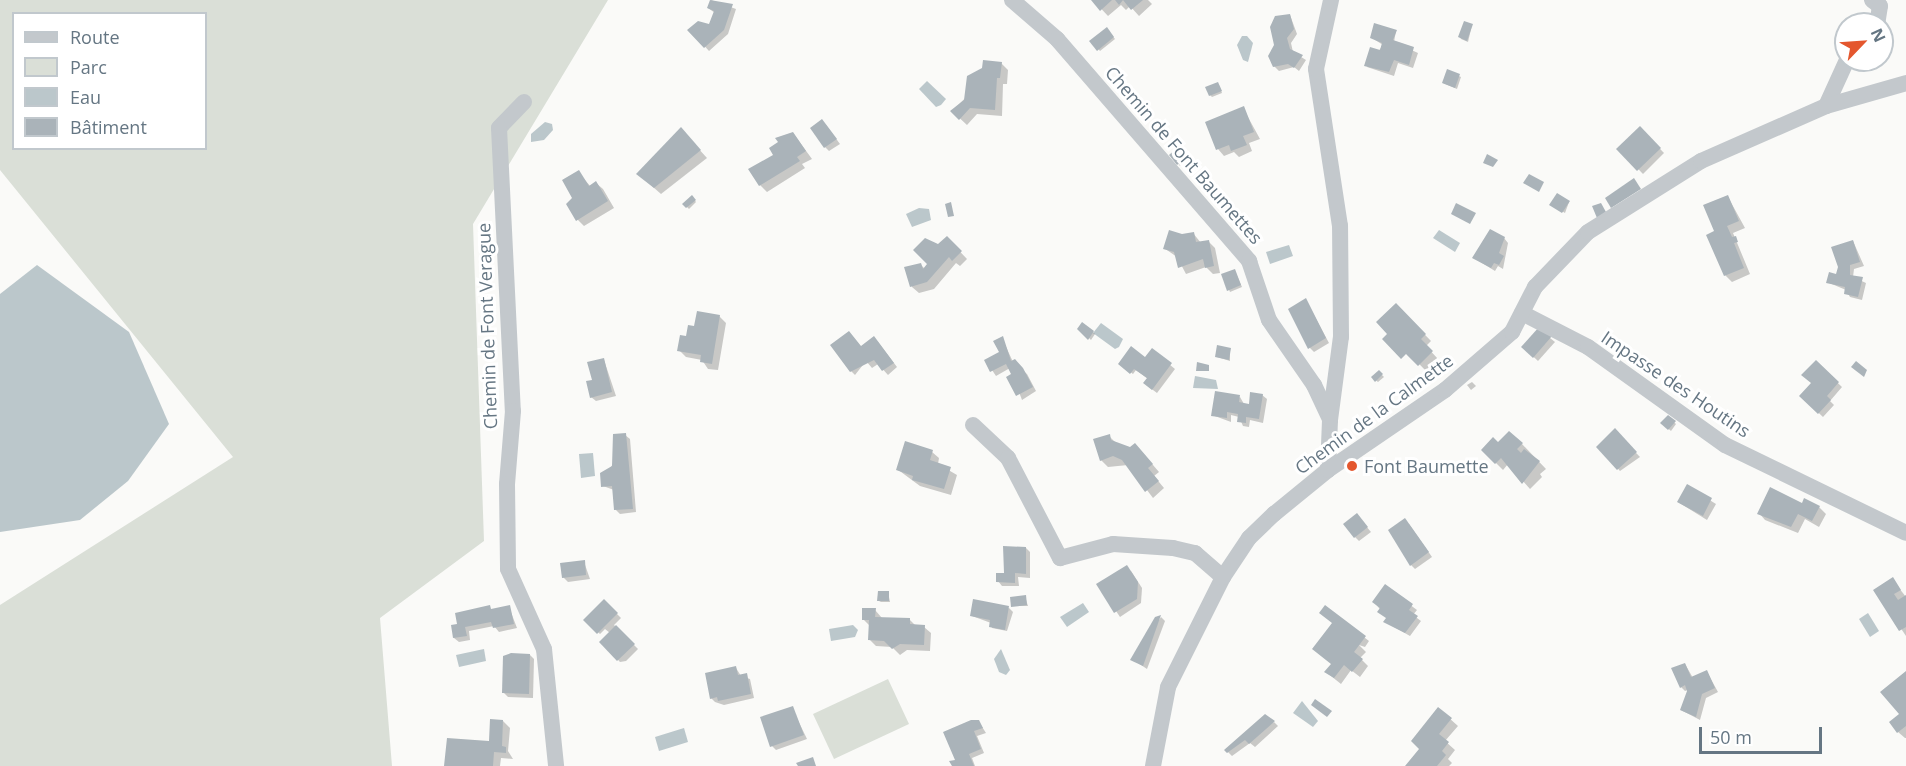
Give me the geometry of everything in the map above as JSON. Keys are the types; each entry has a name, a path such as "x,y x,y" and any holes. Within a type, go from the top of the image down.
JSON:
{"street":[{"name":"Chemin de Font Baumettes","path":"1012,0 1058,39 1249,261 1269,320 1314,385 1330,420"},
{"path":"1328,470 1330,420 1341,337 1340,226 1316,69 1331,0"},
{"path":"1872,0 1880,6 1879,12"},
{"path":"1826,106 1842,72"},
{"name":"Chemin de la Calmette","path":"1153,766 1168,687 1223,577 1249,538 1328,470 1445,390 1512,332 1535,287 1588,232 1701,161 1826,106 1906,82"},
{"name":"Chemin de Font Verague","path":"524,102 499,128 513,411 507,484 508,569 544,649 556,766"},
{"name":"Impasse des Houtins","path":"1522,313 1588,347 1725,445 1906,533"},
{"path":"973,425 1008,458 1060,558 1113,544 1173,548 1196,552 1223,577"}],"green space":[{"path":"0,0 608,0 473,224 484,541 380,618 392,766 0,766 0,605 233,457 0,170"},
{"path":"888,679 909,724 834,759 813,714"}],"water":[{"path":"1242,36 1247,36 1253,43 1248,62 1243,60 1237,45"},
{"path":"927,81 946,99 941,105 936,107 919,89"},
{"path":"545,122 552,124 553,130 544,140 531,142 531,134"},
{"path":"919,208 929,209 931,220 912,227 906,214"},
{"path":"1439,230 1460,243 1455,252 1433,238"},
{"path":"1289,245 1293,256 1270,264 1266,252"},
{"path":"37,265 129,332 169,424 128,481 80,520 0,532 0,294"},
{"path":"1101,323 1123,339 1119,347 1115,349 1093,333"},
{"path":"1195,376 1216,380 1218,389 1193,388"},
{"path":"593,453 595,476 581,478 579,454"},
{"path":"1083,603 1089,612 1067,627 1060,617"},
{"path":"1868,613 1879,631 1870,637 1859,619"},
{"path":"853,625 858,630 855,637 831,641 829,629"},
{"path":"484,649 486,661 459,667 456,655"},
{"path":"1001,649 1010,670 1006,675 999,672 994,659"},
{"path":"1302,701 1318,721 1313,727 1293,713"},
{"path":"684,728 688,742 659,751 655,737"}],"building":[{"path":"710,0 733,4 724,30 704,48 687,30 698,21 709,24 714,11 707,8"},
{"path":"1091,0 1112,0 1100,11"},
{"path":"1123,0 1143,0 1131,10"},
{"path":"1290,14 1294,29 1287,38 1290,49 1303,55 1294,68 1288,64 1273,67 1268,56 1274,45 1270,27 1275,16"},
{"path":"1464,21 1473,24 1467,41 1458,37"},
{"path":"1374,23 1397,30 1393,40 1414,47 1409,65 1394,60 1389,72 1364,66 1370,47 1380,50 1382,43 1370,38"},
{"path":"1107,27 1114,37 1097,51 1089,41"},
{"path":"983,60 1002,62 1000,78 997,78 995,110 970,108 959,120 950,111 964,100 967,76 982,68"},
{"path":"1447,69 1460,74 1455,88 1442,83"},
{"path":"1218,82 1222,91 1209,96 1205,87"},
{"path":"1244,106 1254,132 1243,136 1247,145 1231,151 1229,145 1216,150 1205,122"},
{"path":"822,119 837,139 824,148 810,128"},
{"path":"1640,126 1661,148 1637,171 1616,149"},
{"path":"681,127 701,150 654,188 636,174"},
{"path":"793,132 806,151 797,157 800,161 759,186 748,169 773,155 769,148 778,142 775,138"},
{"path":"1177,148 1185,158 1177,165 1169,155"},
{"path":"1487,154 1498,160 1493,167 1483,163"},
{"path":"579,170 589,186 596,181 608,201 576,221 566,204 572,198 562,180"},
{"path":"1529,174 1544,182 1539,192 1523,183"},
{"path":"1634,178 1641,189 1611,208 1605,198"},
{"path":"1557,193 1570,201 1562,213 1549,205"},
{"path":"692,195 696,200 686,208 682,204"},
{"path":"1728,195 1739,221 1727,226 1732,237 1736,236 1738,242 1734,243 1744,268 1724,276 1706,235 1714,231 1703,205"},
{"path":"951,202 954,216 948,217 945,204"},
{"path":"1456,203 1476,213 1470,224 1451,214"},
{"path":"1601,203 1606,212 1597,218 1592,206"},
{"path":"1490,229 1505,237 1499,253 1504,256 1499,265 1494,263 1491,268 1472,258"},
{"path":"1169,230 1182,234 1194,232 1196,242 1209,240 1214,266 1205,268 1203,259 1178,268 1174,252 1163,249"},
{"path":"947,236 962,251 952,261 949,257 927,282 910,287 904,267 921,263 923,269 927,264 913,250 925,238 938,244"},
{"path":"1853,240 1860,262 1850,265 1850,275 1863,277 1858,297 1844,294 1845,287 1826,283 1829,272 1836,274 1838,267 1831,247"},
{"path":"1235,269 1241,285 1227,291 1221,274"},
{"path":"1306,298 1326,338 1308,349 1288,309"},
{"path":"1396,303 1426,334 1421,339 1433,351 1418,366 1406,354 1401,359 1382,339 1387,334 1376,322"},
{"path":"697,311 720,315 712,364 700,362 701,355 677,351 680,335 686,336 688,325 694,326"},
{"path":"1082,322 1094,331 1088,340 1077,329"},
{"path":"1539,327 1552,336 1533,358 1521,347"},
{"path":"849,331 861,346 874,336 894,363 882,371 874,360 850,372 830,345"},
{"path":"1003,336 1011,361 1015,359 1023,368 1033,387 1016,396 1006,377 1011,374 1006,364 990,372 984,360 999,352 993,341"},
{"path":"1217,345 1231,348 1229,360 1215,357"},
{"path":"1131,346 1145,357 1152,348 1172,363 1152,390 1143,383 1147,378 1134,369 1130,374 1118,364"},
{"path":"604,358 612,392 590,398 586,381 592,380 587,362"},
{"path":"1816,360 1839,382 1827,396 1831,400 1818,414 1799,396 1811,383 1801,375"},
{"path":"1856,361 1867,370 1864,377 1851,367"},
{"path":"1197,362 1209,365 1209,371 1196,371"},
{"path":"1379,370 1383,374 1375,382 1371,377"},
{"path":"1215,391 1240,395 1239,402 1249,404 1250,392 1263,394 1259,419 1246,417 1246,423 1237,422 1238,414 1227,412 1227,418 1211,416"},
{"path":"1668,415 1676,421 1668,430 1660,423"},
{"path":"1615,428 1637,452 1617,470 1596,447"},
{"path":"1509,431 1523,443 1517,449 1521,453 1524,449 1540,461 1522,484 1501,458 1495,464 1481,450 1493,437 1498,442"},
{"path":"626,433 633,509 614,510 612,486 601,487 600,473 612,466 613,434"},
{"path":"1110,434 1111,440 1130,447 1135,443 1153,464 1148,468 1159,481 1145,492 1122,460 1113,456 1100,461 1093,439"},
{"path":"905,441 933,450 930,460 951,467 944,489 912,480 913,476 896,470"},
{"path":"1687,484 1712,498 1703,516 1677,502"},
{"path":"1770,487 1802,503 1804,498 1820,506 1812,521 1798,514 1791,527 1757,514"},
{"path":"1357,513 1368,527 1354,538 1343,524"},
{"path":"1405,518 1429,552 1410,566 1388,530"},
{"path":"1003,546 1026,547 1026,574 1015,573 1015,583 996,582 996,573 1004,573"},
{"path":"585,560 586,575 562,578 560,563"},
{"path":"1127,565 1138,582 1137,599 1114,613 1096,584"},
{"path":"1893,577 1901,590 1894,594 1898,600 1906,595 1906,627 1899,631 1873,590"},
{"path":"1385,584 1413,604 1409,610 1418,616 1405,633 1383,622 1386,618 1377,612 1380,608 1372,602"},
{"path":"878,591 889,591 889,601 877,601"},
{"path":"1026,595 1027,605 1011,607 1010,597"},
{"path":"604,599 618,613 597,634 583,620"},
{"path":"973,599 1009,606 1005,630 989,627 990,620 970,616"},
{"path":"490,605 491,609 510,605 514,624 493,628 491,622 465,627 467,636 453,638 451,625 457,624 455,613"},
{"path":"1325,605 1366,636 1354,652 1363,659 1352,672 1344,665 1334,678 1324,672 1331,664 1312,649 1332,623 1319,613"},
{"path":"862,608 876,608 875,617 910,618 910,624 925,625 924,645 900,644 892,649 884,641 868,640 869,620 862,620"},
{"path":"1161,615 1143,666 1130,660 1155,617"},
{"path":"616,625 635,644 617,661 599,642"},
{"path":"511,653 530,654 529,694 502,693 503,656"},
{"path":"1685,663 1691,677 1707,670 1715,688 1702,694 1696,717 1680,710 1687,691 1685,685 1680,688 1671,668"},
{"path":"736,666 738,675 747,673 751,694 718,701 717,697 710,699 705,673"},
{"path":"1906,671 1906,726 1897,733 1889,722 1899,714 1880,692"},
{"path":"1315,699 1332,711 1327,717 1311,705"},
{"path":"793,706 804,735 770,747 760,717"},
{"path":"1438,707 1452,718 1439,734 1449,742 1442,751 1446,755 1437,766 1405,766 1419,749 1411,741"},
{"path":"1265,714 1275,721 1249,744 1245,740 1227,753 1224,750"},
{"path":"490,719 503,720 502,746 506,747 506,753 494,752 493,766 444,766 447,738 489,741"},
{"path":"971,720 979,720 983,728 974,731 981,749 969,754 974,766 952,766 949,761 955,760 943,732"},
{"path":"813,757 816,766 798,766 796,763"}],"place":[{"name":"Font Baumette","path":"1352,466"}]}
